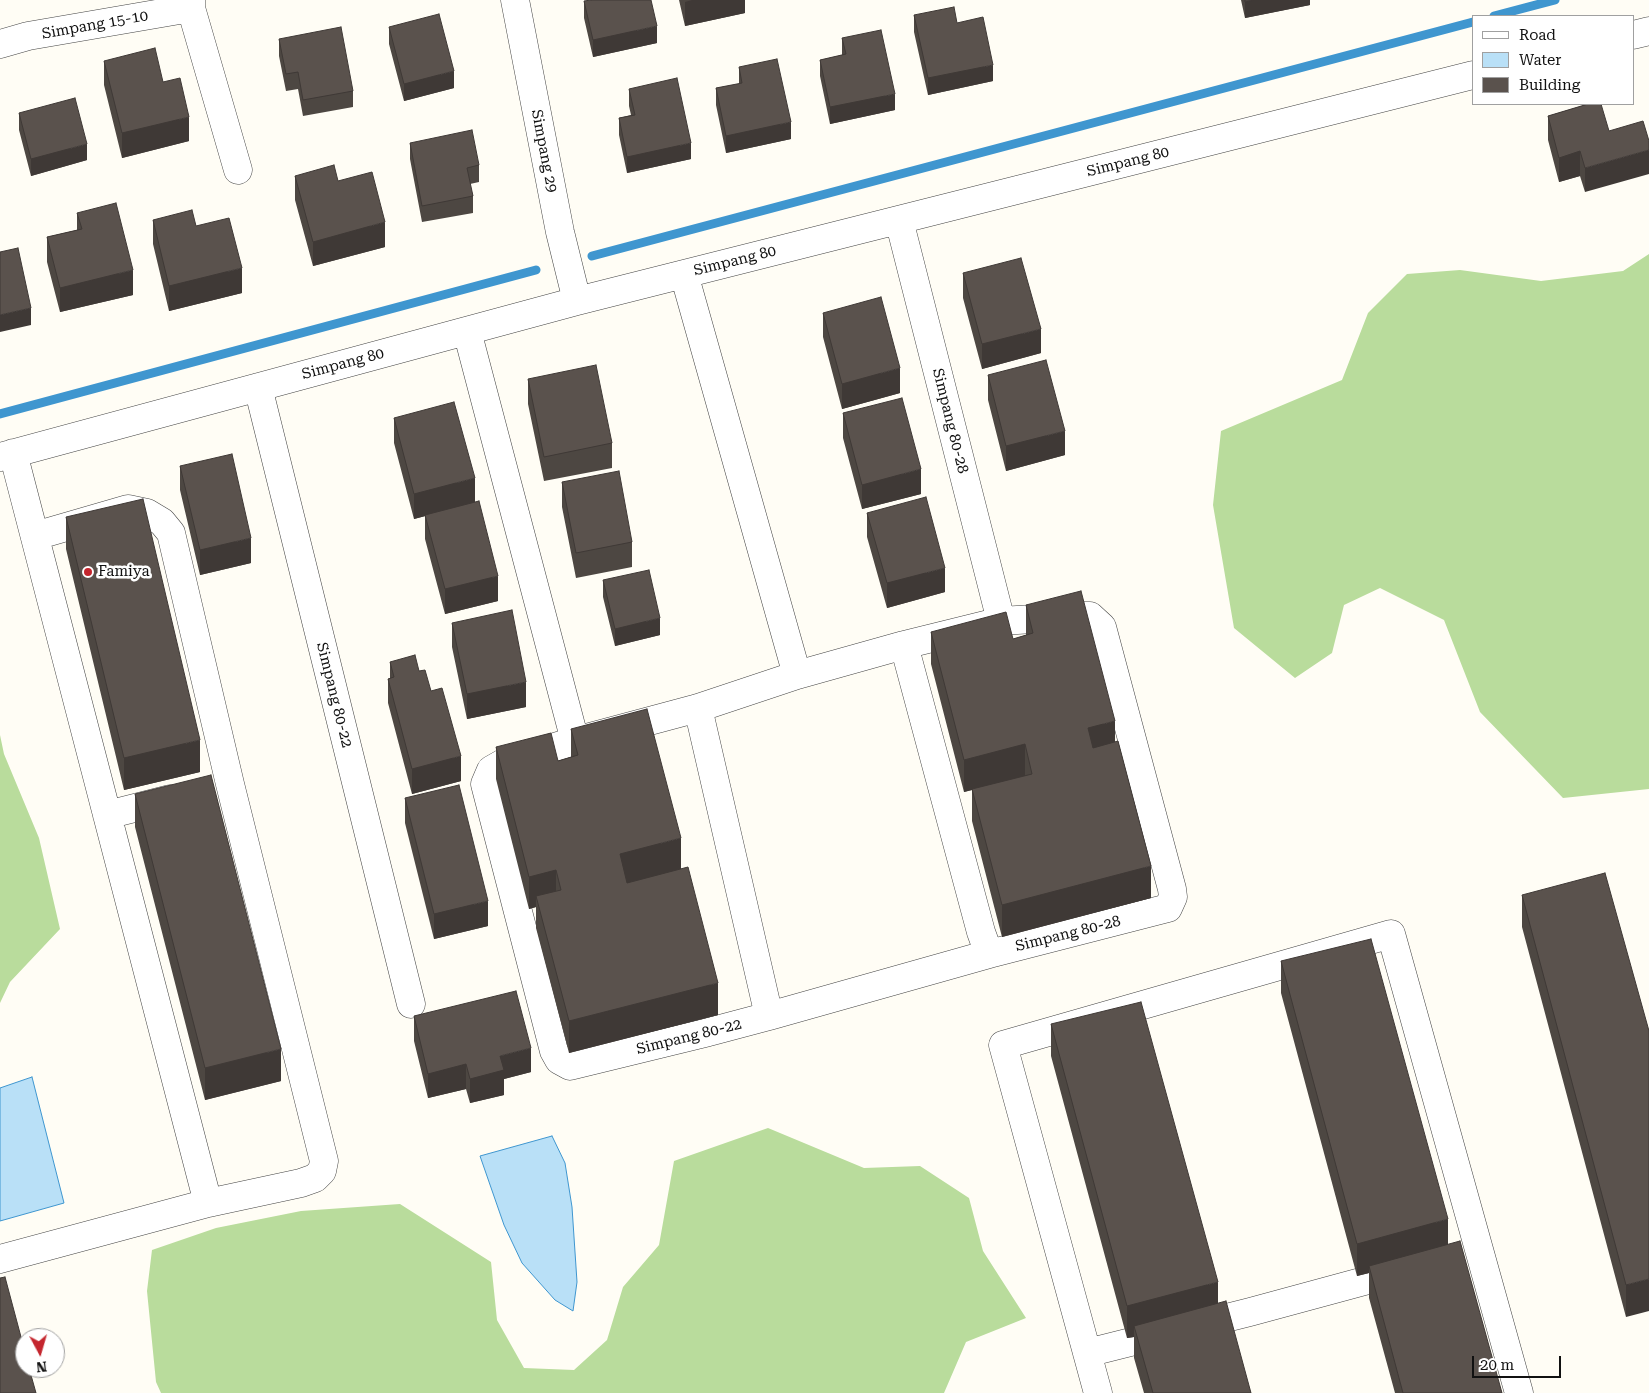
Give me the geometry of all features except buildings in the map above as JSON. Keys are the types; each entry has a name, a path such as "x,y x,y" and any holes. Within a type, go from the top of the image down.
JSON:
{"street":[{"name":"Simpang 29","path":"515,0 558,223 577,301"},
{"name":"Simpang 15-10","path":"0,44 28,36 191,4 238,170"},
{"path":"1634,35 1649,31"},
{"name":"Simpang 80","path":"6,455 577,301 1472,75"},
{"name":"Simpang 80-28","path":"899,220 1001,621"},
{"path":"684,274 798,675"},
{"path":"467,331 575,741"},
{"name":"Simpang 80-22","path":"258,387 411,1004"},
{"path":"6,455 35,536 208,1204"},
{"path":"0,1259 208,1204 301,1183 315,1178 322,1171 324,1161 211,789 171,533 162,522 147,514 128,509 35,536"},
{"name":"Simpang 80-28","path":"798,675 904,645 1001,621 1090,616 1102,627 1173,897 1168,908 989,954"},
{"path":"904,645 981,932 989,954"},
{"name":"Simpang 80-22","path":"798,675 698,708 505,762 491,770 485,784 554,1051 559,1060 570,1066 714,1031 989,954"},
{"path":"698,708 769,1016"},
{"path":"106,815 211,789"},
{"path":"1098,1393 1003,1045 1391,934 1519,1393"},
{"path":"1087,1354 1318,1294 1479,1249"}],"green space":[{"path":"1649,254 1649,789 1563,798 1480,712 1444,620 1380,588 1344,605 1332,653 1295,678 1234,628 1213,505 1221,431 1342,380 1368,313 1407,274 1460,270 1541,281 1623,271"},
{"path":"0,735 4,754 39,838 60,929 10,982 0,1003"},
{"path":"768,1128 864,1168 920,1166 969,1198 983,1251 1026,1318 966,1342 944,1393 161,1393 156,1382 147,1291 152,1250 216,1228 301,1211 400,1204 491,1262 497,1320 524,1368 574,1370 607,1340 623,1287 659,1245 674,1161"}],"water":[{"path":"32,1077 64,1203 0,1221 0,1088"},
{"path":"552,1136 565,1163 572,1207 577,1282 573,1311 555,1300 522,1263 504,1225 480,1156"}],"waterway":[{"path":"1498,15 1555,0"},
{"path":"592,256 1472,22"},
{"path":"0,414 536,270"}],"place":[{"name":"Famiya","path":"88,572"}]}
